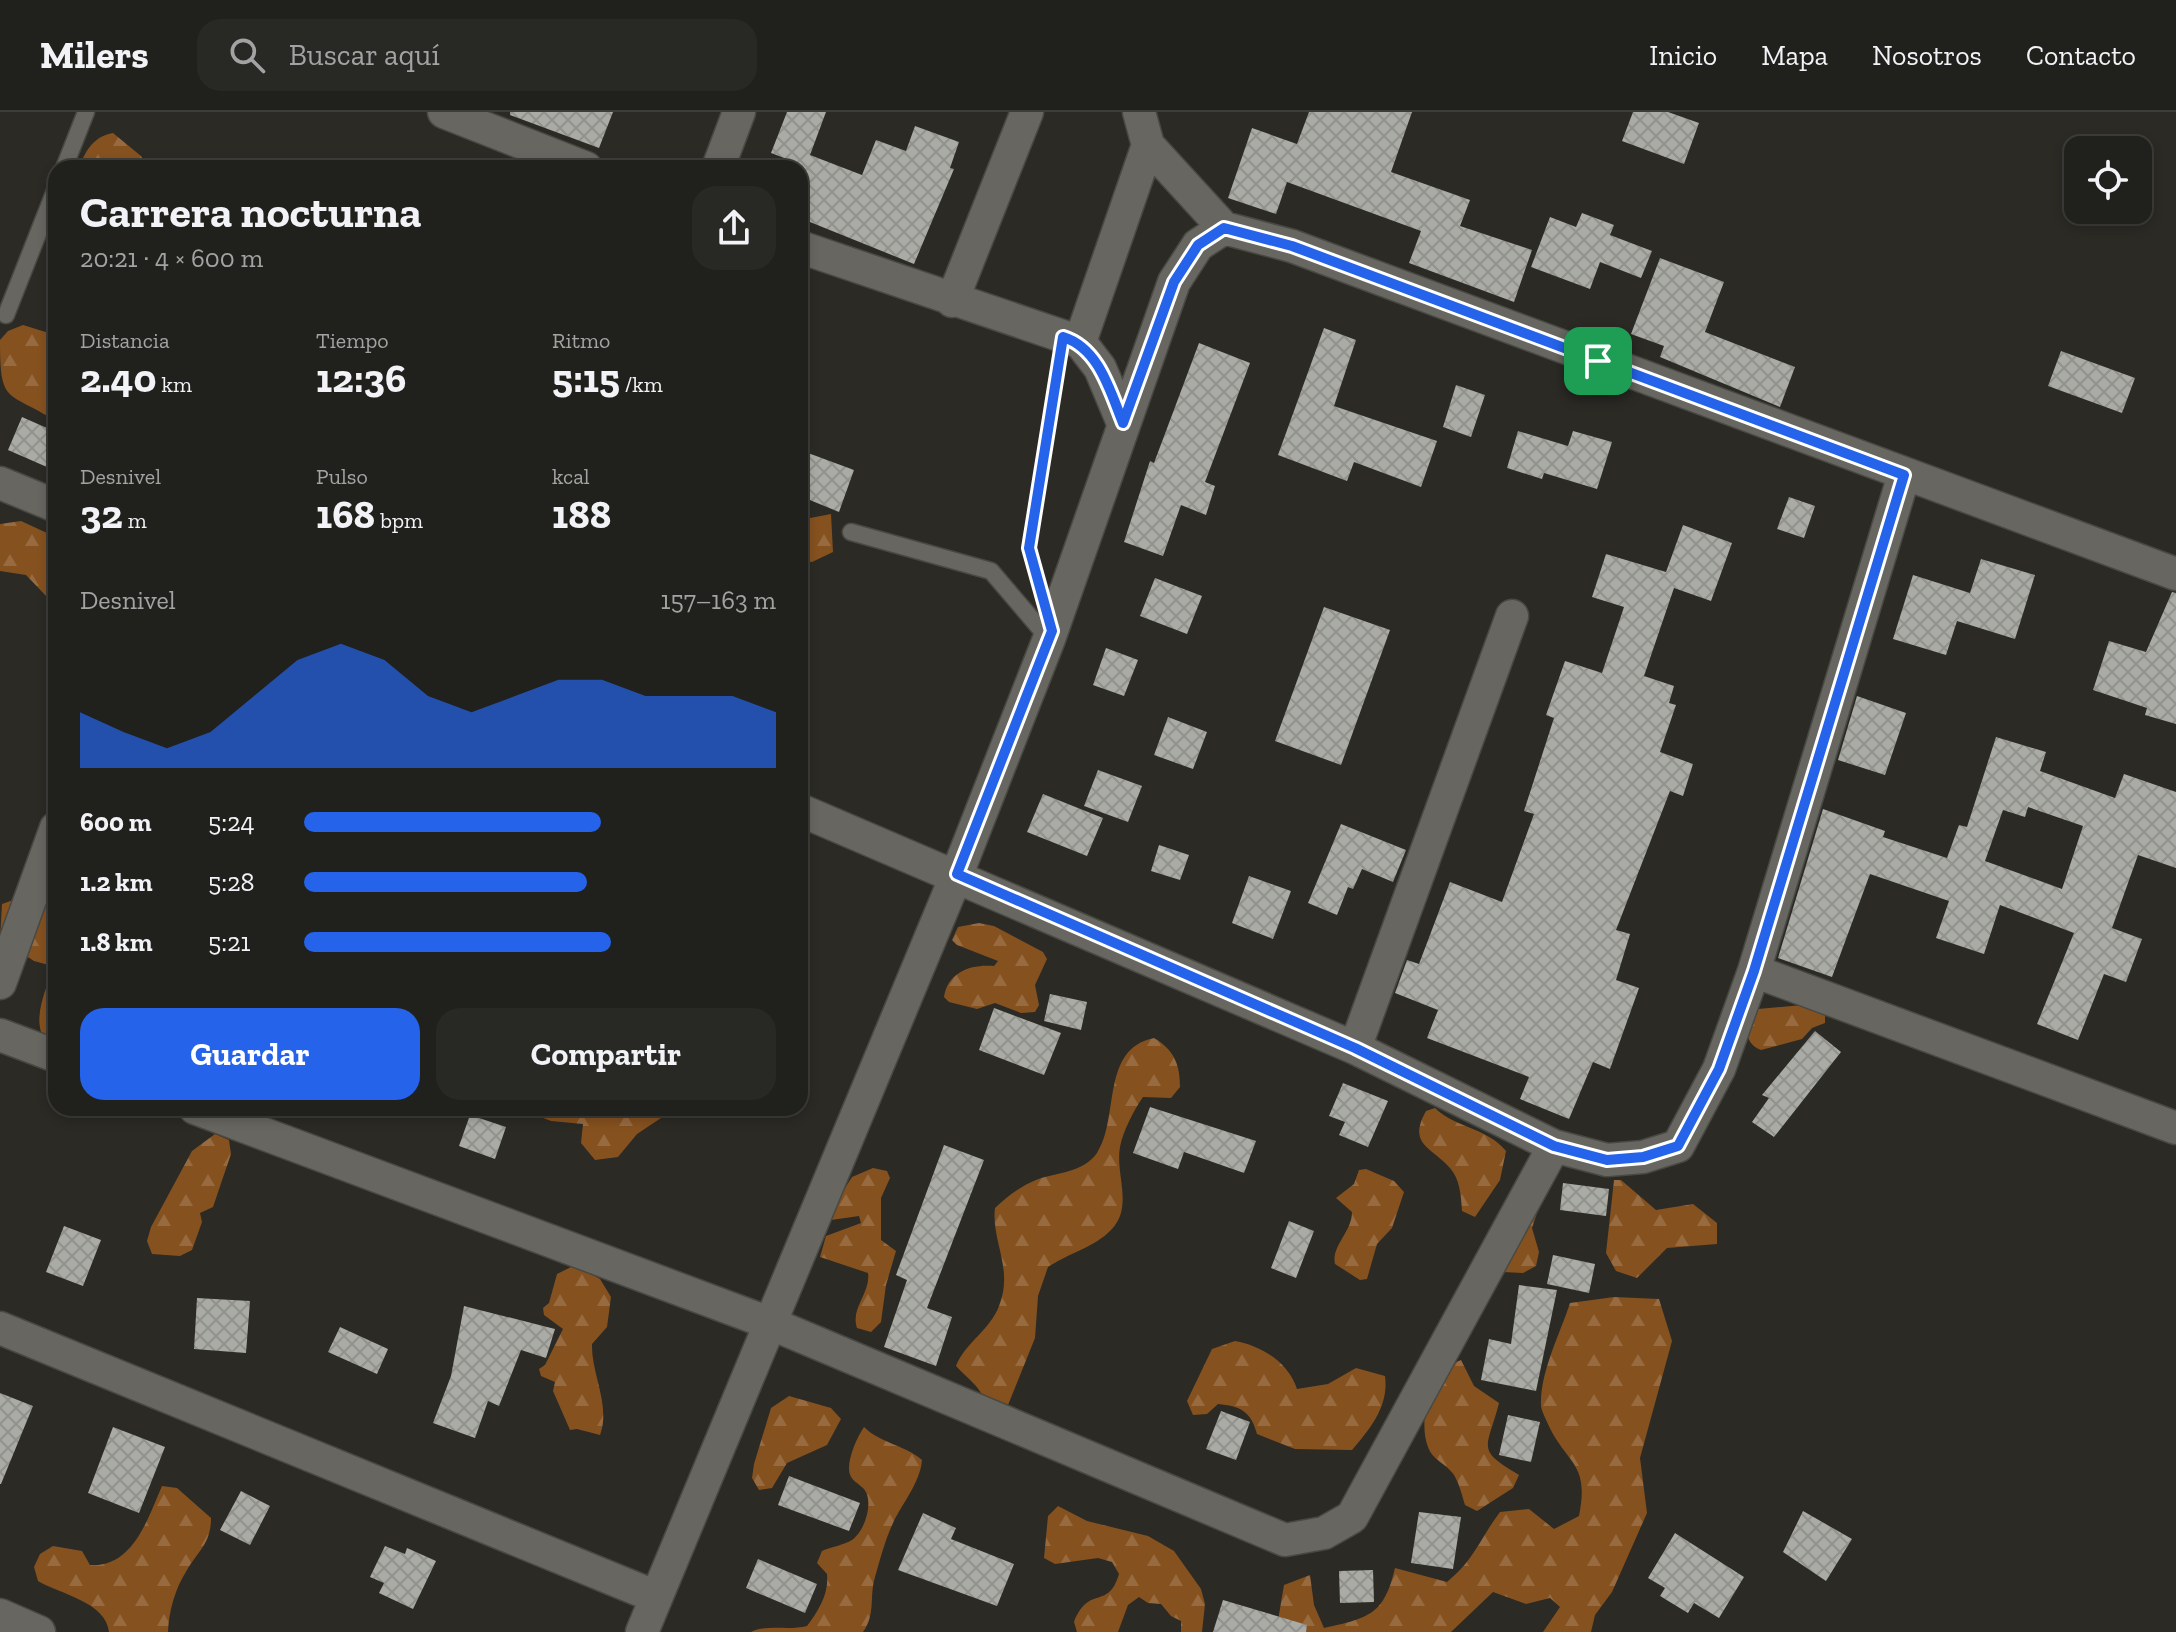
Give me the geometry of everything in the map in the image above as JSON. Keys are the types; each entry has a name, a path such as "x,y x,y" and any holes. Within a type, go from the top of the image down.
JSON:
{"street":[{"path":"444,112 489,120 570,160"},
{"path":"721,160 739,112"},
{"path":"952,301 1027,112"},
{"path":"1139,112 1148,145 1224,228 1292,246 2176,574"},
{"path":"1072,340 1148,145"},
{"path":"642,1632 654,1596 772,1324 957,874 1049,639 1174,282 1198,245 1224,228"},
{"path":"808,250 1072,340 1100,368 1123,423"},
{"path":"808,813 957,874 1355,1048 1554,1146 1607,1160 1643,1157 1678,1146 1719,1069 1754,971 1904,475"},
{"path":"0,483 48,503"},
{"path":"1355,1048 1512,616"},
{"path":"0,983 48,850"},
{"path":"1754,971 2176,1128"},
{"path":"0,1035 48,1053"},
{"path":"216,1116 772,1324 1285,1540 1324,1533 1352,1517 1554,1146"},
{"path":"0,1328 654,1596"},
{"path":"0,1615 39,1632"}],"lane":[{"path":"67,160 86,112"},
{"path":"6,315 48,208"},
{"path":"851,532 991,571 1049,639"}],"path":[{"path":"1037,575 1029,548 1072,340"}],"green space":[{"path":"113,133 143,160 82,160 91,145"},
{"path":"23,325 48,333 48,417 16,399 5,386 0,340 8,331"},
{"path":"831,514 833,552 812,562 808,562 808,518"},
{"path":"21,521 48,534 48,597 26,575 0,571 0,524"},
{"path":"48,890 48,965 34,961 0,939 2,904"},
{"path":"979,923 994,926 1043,952 1047,959 1035,985 1039,1005 1035,1012 1021,1013 995,1003 977,1009 949,1002 944,997 950,981 962,971 977,966 994,966 998,961 957,945 952,940 958,927"},
{"path":"48,987 48,1044 39,1022"},
{"path":"1803,1005 1825,1012 1825,1023 1812,1028 1802,1039 1761,1050 1751,1042 1748,1025 1758,1009"},
{"path":"1154,1038 1174,1058 1180,1087 1171,1098 1143,1097 1136,1108 1120,1147 1123,1201 1118,1221 1097,1241 1048,1267 1038,1296 1035,1338 1008,1405 992,1404 956,1366 965,1350 995,1315 1003,1293 1003,1267 995,1208 1030,1182 1077,1168 1091,1160 1104,1138 1118,1070 1137,1045"},
{"path":"1435,1108 1452,1120 1489,1137 1506,1151 1500,1180 1475,1217 1462,1211 1453,1172 1420,1138 1421,1122 1426,1111"},
{"path":"538,1116 664,1116 637,1134 618,1157 595,1160 581,1143 583,1124 551,1121"},
{"path":"215,1134 229,1140 231,1154 213,1207 200,1213 202,1222 192,1250 180,1256 152,1254 147,1241 151,1227 192,1151"},
{"path":"873,1168 887,1171 890,1178 881,1198 881,1240 896,1251 886,1285 881,1322 871,1332 857,1328 856,1321 858,1307 867,1287 868,1273 820,1257 826,1236 861,1223 859,1216 824,1221 852,1177"},
{"path":"1366,1169 1394,1181 1404,1192 1392,1228 1377,1244 1367,1279 1360,1280 1335,1264 1336,1251 1349,1226 1352,1212 1336,1198 1354,1184 1359,1170"},
{"path":"1614,1180 1621,1180 1656,1210 1693,1204 1717,1223 1717,1244 1667,1248 1637,1278 1616,1271 1606,1253"},
{"path":"1546,1186 1532,1228 1539,1252 1536,1266 1523,1273 1503,1272"},
{"path":"575,1265 600,1279 611,1297 607,1327 592,1344 602,1401 600,1435 570,1430 553,1391 555,1382 541,1376 539,1369 545,1365 563,1329 544,1315 543,1308 549,1303 557,1274"},
{"path":"1614,1297 1659,1299 1672,1341 1640,1458 1647,1513 1612,1592 1595,1615 1591,1632 1543,1632 1560,1607 1550,1598 1526,1604 1493,1592 1451,1632 1276,1632 1284,1585 1310,1575 1314,1605 1324,1628 1353,1621 1372,1612 1386,1596 1395,1568 1447,1582 1471,1557 1500,1512 1529,1509 1554,1529 1579,1516 1582,1498 1579,1473 1547,1422 1541,1407 1542,1392 1547,1366 1570,1303"},
{"path":"1235,1341 1264,1351 1281,1363 1297,1389 1328,1384 1356,1368 1385,1376 1384,1397 1377,1416 1352,1450 1295,1449 1257,1434 1248,1415 1233,1406 1218,1404 1207,1414 1193,1415 1187,1401 1212,1349"},
{"path":"1461,1360 1474,1386 1499,1403 1488,1440 1490,1453 1519,1475 1513,1488 1477,1511 1465,1505 1454,1475 1430,1452 1425,1435 1426,1409 1435,1384 1451,1365"},
{"path":"789,1396 831,1408 841,1419 827,1445 787,1463 772,1488 759,1490 752,1478 754,1464 771,1408"},
{"path":"864,1427 922,1460 915,1485 885,1543 873,1584 867,1625 863,1632 751,1632 764,1628 807,1626 819,1608 827,1581 827,1574 817,1563 822,1551 857,1536 867,1515 867,1493 849,1472 850,1458"},
{"path":"162,1486 177,1488 211,1518 207,1540 176,1592 168,1632 109,1632 100,1613 91,1606 38,1581 34,1567 40,1554 53,1546 82,1551 90,1565 105,1564 128,1550 144,1526"},
{"path":"1058,1506 1087,1521 1148,1536 1174,1551 1201,1589 1205,1604 1202,1632 1181,1632 1181,1621 1171,1616 1161,1604 1148,1603 1139,1597 1128,1605 1118,1632 1077,1632 1074,1622 1080,1611 1092,1600 1109,1592 1119,1574 1112,1562 1098,1558 1055,1564 1044,1558 1048,1516"}],"building":[{"path":"510,112 613,112 599,148 510,115"},
{"path":"787,112 826,112 810,155 862,175 876,140 906,151 915,126 959,142 950,168 954,169 914,264 808,221 808,160 789,160 771,153"},
{"path":"1309,112 1412,112 1391,172 1470,200 1460,226 1532,250 1514,302 1409,263 1421,231 1287,182 1276,214 1228,198 1252,128 1297,144"},
{"path":"1633,112 1668,112 1699,123 1684,164 1622,141"},
{"path":"1582,213 1614,225 1610,235 1652,251 1641,278 1600,262 1590,289 1531,267 1550,217 1576,227"},
{"path":"1660,258 1724,282 1705,332 1795,367 1780,407 1660,357 1664,346 1631,334"},
{"path":"1324,328 1356,340 1334,406 1437,441 1421,487 1354,462 1347,481 1278,455"},
{"path":"1199,343 1250,363 1205,482 1215,486 1206,515 1181,505 1163,556 1124,542 1150,461 1154,463"},
{"path":"2061,351 2135,378 2122,413 2048,386"},
{"path":"1456,385 1485,395 1471,437 1443,427"},
{"path":"22,417 48,428 48,468 8,450"},
{"path":"1518,431 1568,446 1573,431 1612,442 1597,489 1544,473 1542,479 1507,468"},
{"path":"808,453 854,470 839,512 808,499"},
{"path":"1789,497 1815,506 1804,538 1777,529"},
{"path":"1683,525 1732,543 1711,601 1674,588 1644,676 1674,686 1669,703 1676,705 1660,752 1693,764 1683,796 1670,791 1616,930 1630,934 1616,980 1639,988 1610,1069 1593,1062 1569,1119 1520,1099 1529,1077 1427,1038 1438,1010 1395,993 1407,960 1419,964 1450,882 1502,902 1534,814 1524,811 1554,718 1546,715 1565,661 1602,673 1624,607 1592,597 1606,554 1666,572"},
{"path":"1981,559 2035,575 2015,639 1957,621 1946,655 1893,639 1913,575 1970,593"},
{"path":"1155,578 1202,596 1187,634 1140,616"},
{"path":"2172,592 2176,593 2176,724 2145,715 2147,708 2093,690 2109,641 2146,652"},
{"path":"1324,607 1390,630 1341,765 1275,741"},
{"path":"1106,648 1138,660 1124,696 1093,685"},
{"path":"1857,696 1906,713 1885,775 1838,760"},
{"path":"1168,717 1207,732 1193,769 1154,755"},
{"path":"1996,737 2046,752 2040,771 2115,798 2124,774 2176,792 2176,868 2138,855 2112,928 2142,939 2126,982 2104,974 2078,1040 2037,1024 2074,933 2000,905 1984,954 1936,938 1949,901 1870,874 1832,977 1778,958 1823,809 1885,831 1883,837 1947,858 1959,825 1967,827","holes":["2028,807 2083,826 2062,889 1985,861 2003,810 2025,817"]},
{"path":"1098,770 1142,786 1128,822 1084,806"},
{"path":"1043,794 1103,818 1087,856 1027,832"},
{"path":"1341,824 1406,850 1393,882 1362,869 1353,889 1348,887 1337,915 1308,903"},
{"path":"1159,845 1189,855 1180,880 1151,871"},
{"path":"1249,876 1291,891 1273,939 1232,923"},
{"path":"1050,994 1087,1002 1081,1030 1044,1021"},
{"path":"994,1008 1061,1033 1044,1075 979,1050"},
{"path":"1815,1031 1841,1052 1774,1137 1752,1122 1769,1098 1762,1095"},
{"path":"1343,1083 1388,1101 1368,1147 1339,1135 1345,1122 1329,1116"},
{"path":"1150,1107 1256,1141 1244,1173 1184,1152 1178,1169 1133,1153"},
{"path":"470,1116 506,1127 495,1159 459,1146"},
{"path":"944,1145 984,1160 927,1308 952,1317 936,1366 884,1347 907,1280 896,1275"},
{"path":"1563,1183 1609,1189 1606,1216 1560,1210"},
{"path":"1289,1221 1314,1231 1296,1278 1271,1268"},
{"path":"64,1226 101,1240 83,1286 46,1272"},
{"path":"1553,1255 1595,1264 1589,1293 1547,1284"},
{"path":"1519,1285 1557,1290 1536,1391 1481,1380 1489,1339 1511,1344"},
{"path":"197,1298 250,1301 246,1353 194,1349"},
{"path":"464,1306 555,1329 546,1358 521,1350 499,1406 488,1401 475,1438 433,1423 451,1376"},
{"path":"340,1327 388,1349 377,1374 328,1352"},
{"path":"0,1393 33,1406 1,1484 0,1484"},
{"path":"1221,1411 1250,1422 1236,1460 1206,1449"},
{"path":"1508,1415 1540,1422 1531,1462 1499,1455"},
{"path":"113,1427 165,1447 139,1513 88,1493"},
{"path":"789,1476 860,1503 849,1531 778,1505"},
{"path":"241,1491 270,1506 250,1545 220,1530"},
{"path":"1803,1511 1852,1539 1826,1581 1783,1552"},
{"path":"1419,1512 1461,1517 1453,1569 1411,1563"},
{"path":"923,1513 956,1528 951,1539 1014,1564 997,1606 898,1570"},
{"path":"1675,1533 1744,1577 1719,1618 1694,1603 1688,1613 1660,1596 1665,1588 1648,1578"},
{"path":"385,1546 405,1554 407,1548 436,1561 413,1609 379,1593 384,1583 370,1577"},
{"path":"758,1559 817,1584 805,1613 746,1588"},
{"path":"1373,1570 1374,1602 1340,1603 1339,1571"},
{"path":"1223,1600 1307,1625 1306,1632 1213,1632"}],"route":[{"path":"1224,228 1292,246 1598,361 1904,475 1754,971 1719,1069 1678,1146 1643,1157 1607,1160 1554,1146 1355,1048 957,874 1052,631 1029,548 1063,337 1080,342 1100,368 1123,423 1174,282 1198,245 1224,228"}]}
